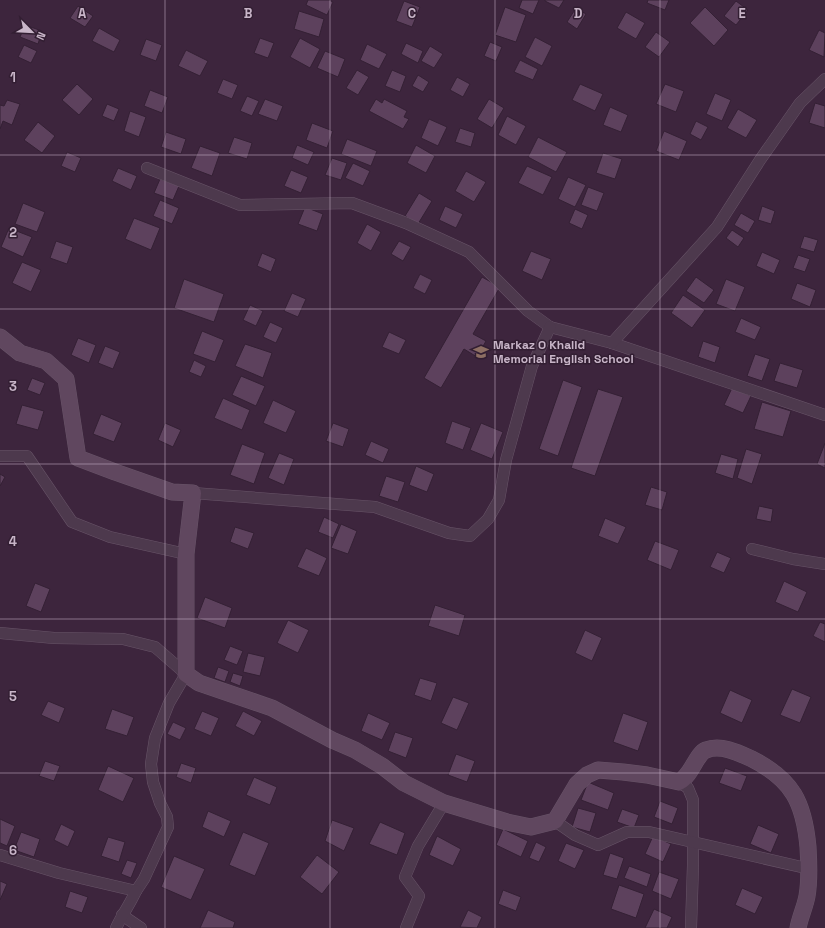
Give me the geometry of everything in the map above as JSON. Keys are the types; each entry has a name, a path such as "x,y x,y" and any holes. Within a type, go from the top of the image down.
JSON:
{"main road":[{"path":"0,337 20,353 46,361 66,379 78,458 172,492 193,493 186,554 186,674 199,683 272,708 332,740 355,750 382,766 404,783 444,803 507,822 531,827 555,821 577,784 587,775 598,770 647,775 679,782 685,779 697,759 705,750 717,748 739,753 760,763 787,783 800,804 806,824 810,869 807,896 798,928"}],"street":[{"path":"612,343 717,227 760,160 800,103 825,79"},
{"path":"147,168 240,205 352,203 406,223 469,252 528,311 550,327 612,343 825,415"},
{"path":"193,493 376,507 449,533 470,536 488,519 499,500 506,460 532,366 550,327"},
{"path":"0,456 27,456 72,522 110,537 186,554"},
{"path":"752,549 793,559 825,564"},
{"path":"0,633 54,638 123,639 155,647 186,674 169,703 155,738 151,764 153,782 160,803 167,817 168,827 144,879 122,915 116,928"},
{"path":"679,782 688,788 693,800 693,865 690,928"},
{"path":"406,928 419,896 405,877 418,846 444,803"},
{"path":"555,821 575,835 598,844 627,832 649,832 810,869"},
{"path":"0,855 59,873 136,891"},
{"path":"122,915 141,928"}],"building":[{"path":"308,0 329,0 333,2 327,15 306,5"},
{"path":"522,0 539,0 533,14 519,8"},
{"path":"545,0 564,0 559,8"},
{"path":"648,0 669,0 665,10 647,3"},
{"path":"404,1 420,7 412,27 396,21"},
{"path":"736,1 748,10 736,25 724,16"},
{"path":"78,6 93,16 85,27 70,18"},
{"path":"505,7 526,15 516,42 495,35"},
{"path":"705,7 728,30 714,46 690,23"},
{"path":"576,8 586,14 577,29 567,22"},
{"path":"299,11 324,19 319,37 294,29"},
{"path":"626,12 645,23 636,39 617,28"},
{"path":"25,25 42,31 38,44 20,37"},
{"path":"99,28 120,40 114,52 92,41"},
{"path":"819,30 825,33 824,57 809,50"},
{"path":"656,32 670,42 659,57 645,47"},
{"path":"535,37 552,46 542,66 525,57"},
{"path":"260,38 274,43 268,58 254,53"},
{"path":"300,38 320,49 310,68 290,57"},
{"path":"146,39 162,45 156,61 140,55"},
{"path":"490,42 502,47 496,61 484,56"},
{"path":"406,43 423,51 418,63 401,54"},
{"path":"367,44 387,54 379,69 360,60"},
{"path":"24,45 37,51 31,63 18,57"},
{"path":"430,46 443,54 434,68 421,61"},
{"path":"186,50 208,61 200,76 178,66"},
{"path":"325,51 345,59 338,77 317,68"},
{"path":"520,60 538,69 533,80 514,72"},
{"path":"357,70 369,77 358,95 346,88"},
{"path":"392,70 406,76 400,92 385,86"},
{"path":"418,75 429,82 423,92 412,86"},
{"path":"457,77 470,84 463,97 450,90"},
{"path":"223,79 238,85 232,99 217,93"},
{"path":"77,84 93,99 79,115 62,100"},
{"path":"580,84 603,94 595,111 572,100"},
{"path":"665,84 684,91 676,112 656,104"},
{"path":"150,90 168,97 162,113 144,106"},
{"path":"715,93 731,100 722,121 706,114"},
{"path":"247,96 259,101 252,116 240,111"},
{"path":"265,99 283,106 277,121 258,114"},
{"path":"376,99 382,103 384,99 407,111 404,117 409,119 403,129 369,111"},
{"path":"489,99 504,108 492,128 477,119"},
{"path":"7,100 20,104 12,125 3,121 0,129 0,105 4,106"},
{"path":"815,103 825,106 825,128 809,123"},
{"path":"107,104 119,109 114,121 102,116"},
{"path":"610,107 628,115 621,132 603,125"},
{"path":"738,109 757,120 746,138 727,128"},
{"path":"130,111 146,117 139,137 124,131"},
{"path":"507,116 526,126 516,145 498,135"},
{"path":"429,119 447,127 438,146 421,138"},
{"path":"696,121 708,127 701,140 690,134"},
{"path":"38,122 55,136 42,153 24,140"},
{"path":"312,123 333,131 327,148 306,140"},
{"path":"460,128 475,133 471,147 455,142"},
{"path":"664,131 687,141 679,160 656,151"},
{"path":"166,132 186,139 181,154 161,147"},
{"path":"234,137 252,143 247,159 228,153"},
{"path":"538,137 567,152 556,172 528,157"},
{"path":"347,139 377,151 371,166 341,154"},
{"path":"297,145 314,152 308,165 292,158"},
{"path":"416,145 435,156 426,173 407,163"},
{"path":"200,146 220,153 212,176 191,168"},
{"path":"67,152 81,158 75,172 61,166"},
{"path":"603,153 622,159 615,179 596,173"},
{"path":"332,158 347,163 341,180 325,175"},
{"path":"353,163 370,171 363,186 345,178"},
{"path":"527,166 552,177 543,195 518,183"},
{"path":"118,168 137,176 131,190 112,181"},
{"path":"291,170 308,177 301,193 284,186"},
{"path":"466,171 486,182 474,202 455,191"},
{"path":"568,177 586,185 575,207 558,199"},
{"path":"160,179 179,186 173,200 154,193"},
{"path":"588,187 604,193 597,211 581,205"},
{"path":"419,193 432,201 418,224 405,216"},
{"path":"160,200 179,208 172,224 153,216"},
{"path":"23,203 45,212 37,232 15,224"},
{"path":"445,206 463,214 456,228 439,220"},
{"path":"762,206 775,211 771,224 758,220"},
{"path":"305,207 323,214 317,231 298,224"},
{"path":"575,209 588,215 582,229 569,223"},
{"path":"741,213 755,221 748,233 734,225"},
{"path":"134,218 160,228 151,250 125,239"},
{"path":"367,224 381,232 371,251 357,243"},
{"path":"9,228 32,237 23,257 1,247"},
{"path":"732,230 744,238 738,247 726,238"},
{"path":"804,236 818,240 814,252 800,248"},
{"path":"56,241 73,247 67,264 50,258"},
{"path":"399,241 411,247 403,261 391,254"},
{"path":"531,251 551,259 542,280 522,271"},
{"path":"762,252 780,260 774,274 756,266"},
{"path":"262,253 276,259 271,272 257,266"},
{"path":"798,255 810,259 805,272 793,268"},
{"path":"22,262 41,270 31,292 12,283"},
{"path":"420,274 432,280 425,294 413,288"},
{"path":"482,277 500,287 473,334 486,341 477,357 464,349 441,388 424,378"},
{"path":"696,277 714,290 704,303 686,291"},
{"path":"184,279 224,294 214,322 174,308"},
{"path":"726,279 745,287 735,311 716,304"},
{"path":"797,283 816,290 810,307 791,299"},
{"path":"292,293 306,299 298,317 284,311"},
{"path":"683,295 705,310 692,328 671,313"},
{"path":"250,305 263,311 256,326 243,320"},
{"path":"741,318 761,327 755,340 735,332"},
{"path":"270,322 283,328 276,343 263,337"},
{"path":"202,331 224,340 215,362 193,354"},
{"path":"389,332 406,340 399,354 382,347"},
{"path":"78,338 96,345 89,363 71,355"},
{"path":"703,341 720,347 715,363 698,357"},
{"path":"245,344 272,353 263,378 235,366"},
{"path":"105,346 120,352 113,369 98,363"},
{"path":"755,354 770,359 762,381 747,376"},
{"path":"194,360 206,366 201,377 189,372"},
{"path":"780,363 803,370 797,388 774,381"},
{"path":"241,376 265,386 256,406 232,395"},
{"path":"32,378 45,383 40,395 27,390"},
{"path":"563,380 582,387 558,456 539,449"},
{"path":"732,388 751,396 743,413 724,405"},
{"path":"598,389 623,397 595,476 571,468"},
{"path":"223,398 250,410 242,430 214,418"},
{"path":"273,400 296,411 286,433 263,423"},
{"path":"762,402 791,411 783,437 754,429"},
{"path":"22,405 44,411 38,430 16,424"},
{"path":"101,414 122,423 114,442 93,434"},
{"path":"452,421 471,428 463,450 445,443"},
{"path":"165,423 181,430 173,447 158,440"},
{"path":"333,423 349,429 343,447 326,441"},
{"path":"481,423 503,432 492,459 470,450"},
{"path":"371,441 389,449 383,463 365,455"},
{"path":"825,443 825,468 817,464"},
{"path":"242,444 265,453 254,484 230,475"},
{"path":"746,449 762,454 752,484 737,478"},
{"path":"279,453 294,459 284,485 268,478"},
{"path":"721,454 738,459 733,479 715,473"},
{"path":"416,466 434,474 427,492 409,485"},
{"path":"0,474 5,477 0,486"},
{"path":"386,476 405,482 398,502 379,496"},
{"path":"651,487 667,492 662,510 645,505"},
{"path":"759,506 773,509 771,522 756,519"},
{"path":"324,517 339,524 333,538 318,532"},
{"path":"605,518 626,527 618,544 598,536"},
{"path":"341,524 357,531 348,554 331,548"},
{"path":"235,527 254,533 248,549 230,542"},
{"path":"655,541 679,550 671,570 647,560"},
{"path":"306,548 327,558 319,576 297,567"},
{"path":"717,552 731,558 724,573 710,567"},
{"path":"784,581 807,592 798,612 775,602"},
{"path":"35,583 50,589 41,612 26,606"},
{"path":"205,597 232,608 225,628 197,618"},
{"path":"435,605 465,615 459,636 428,626"},
{"path":"288,620 309,630 298,653 277,643"},
{"path":"820,622 825,624 825,642 813,636"},
{"path":"585,630 602,638 592,661 575,653"},
{"path":"230,646 243,651 237,665 224,660"},
{"path":"248,653 265,657 260,676 243,672"},
{"path":"218,667 229,671 225,682 214,678"},
{"path":"233,673 243,676 240,686 230,682"},
{"path":"420,678 437,683 431,701 414,695"},
{"path":"792,689 811,697 800,723 780,715"},
{"path":"730,690 752,700 742,723 720,713"},
{"path":"453,697 469,703 457,730 441,723"},
{"path":"48,701 65,708 59,723 41,715"},
{"path":"112,709 134,717 127,736 105,729"},
{"path":"202,711 219,718 211,736 194,729"},
{"path":"243,711 262,721 254,736 235,726"},
{"path":"368,713 390,723 382,740 361,731"},
{"path":"623,713 648,722 638,751 613,742"},
{"path":"173,722 186,728 180,740 167,734"},
{"path":"395,732 413,738 406,758 388,751"},
{"path":"456,754 475,761 467,782 448,775"},
{"path":"45,761 60,766 54,781 39,776"},
{"path":"181,763 196,768 191,783 176,777"},
{"path":"108,766 134,778 123,802 98,790"},
{"path":"725,768 747,776 741,791 719,783"},
{"path":"254,777 277,787 270,805 246,795"},
{"path":"588,782 614,793 608,810 581,800"},
{"path":"660,801 678,808 672,824 654,817"},
{"path":"578,808 596,813 590,832 572,827"},
{"path":"622,809 639,815 634,828 617,822"},
{"path":"208,811 231,821 224,837 202,827"},
{"path":"0,819 15,826 7,846 0,843"},
{"path":"332,820 354,828 344,851 325,841"},
{"path":"380,822 405,833 397,855 369,844"},
{"path":"61,824 75,831 68,847 54,840"},
{"path":"758,825 779,834 771,853 750,844"},
{"path":"503,829 528,841 521,857 496,845"},
{"path":"21,832 40,839 34,857 14,850"},
{"path":"243,832 269,843 255,876 229,865"},
{"path":"437,836 461,849 453,866 429,855"},
{"path":"653,836 671,844 663,862 645,854"},
{"path":"108,837 125,842 119,862 101,856"},
{"path":"536,842 546,847 539,862 529,858"},
{"path":"566,843 584,850 575,869 558,861"},
{"path":"610,853 624,858 617,879 603,875"},
{"path":"317,855 339,872 322,894 300,877"},
{"path":"174,856 205,869 191,900 161,887"},
{"path":"127,860 137,863 131,878 121,874"},
{"path":"629,866 651,874 647,887 624,878"},
{"path":"659,872 679,879 671,899 652,891"},
{"path":"0,881 7,884 0,900"},
{"path":"619,885 644,894 636,918 611,909"},
{"path":"742,888 763,897 755,914 735,905"},
{"path":"503,890 521,897 516,911 498,904"},
{"path":"70,891 88,897 82,913 65,907"},
{"path":"654,909 672,917 667,928 645,928"},
{"path":"208,910 235,922 233,928 200,928"},
{"path":"468,910 482,917 477,928 460,927"}],"place":[{"name":"Markaz O Khalid Memorial English School","path":"481,352"}]}
